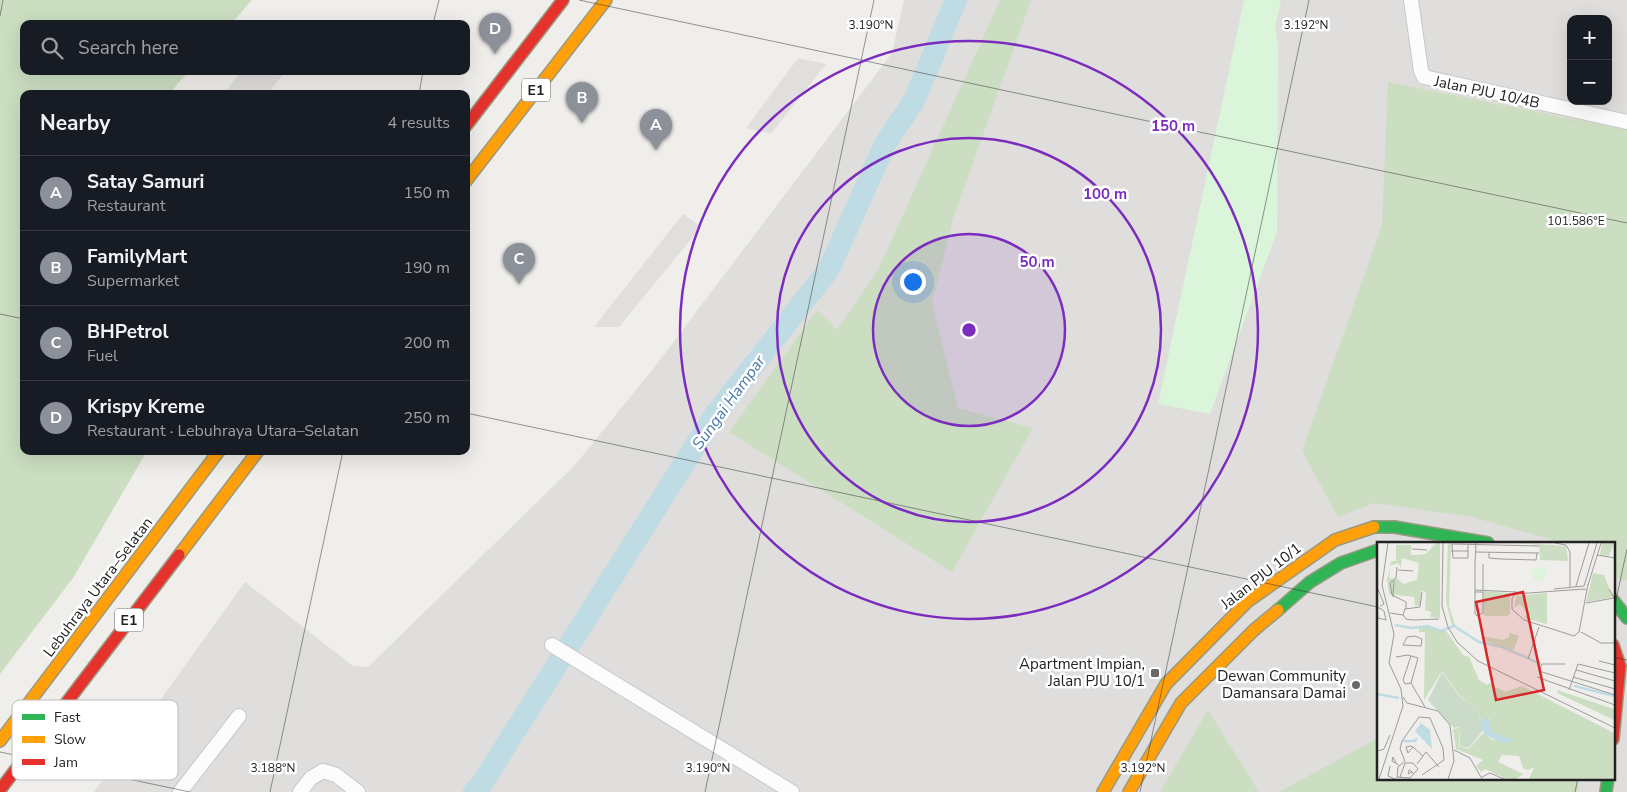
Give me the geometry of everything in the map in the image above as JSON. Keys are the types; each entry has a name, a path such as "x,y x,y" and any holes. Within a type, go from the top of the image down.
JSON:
{"main road":[{"name":"E1","path":"470,121 563,0"},
{"name":"E1","path":"470,176 606,0"},
{"name":"Lebuhraya Utara–Selatan","path":"31,700 217,455"},
{"name":"E1","path":"68,700 255,455"},
{"name":"Jalan PJU 10/1","path":"1104,791 1166,684 1248,602 1335,540 1371,527 1394,527 1482,542"},
{"path":"1130,792 1181,703 1254,630 1310,582 1341,563 1377,550"},
{"path":"1614,594 1627,597"},
{"path":"1614,601 1627,618"},
{"path":"1614,648 1620,666 1614,729"},
{"name":"Lebuhraya Utara–Selatan","path":"0,741 12,725"},
{"name":"E1","path":"0,790 12,774"}],"street":[{"name":"Jalan PJU 10/4B","path":"1411,0 1421,70 1424,77 1627,122"},
{"path":"552,645 792,792"},
{"path":"180,792 239,716"},
{"path":"300,792 311,778 323,771 336,775 358,792"}],"shaded area":[{"path":"904,0 1627,0 1627,792 94,792 103,780 178,780 178,700 160,700 245,582 353,666 368,667 575,465 653,369 892,53"},
{"path":"798,58 826,64 771,134 746,128"},
{"path":"238,75 283,75 270,90 227,90"},
{"path":"683,214 701,227 619,327 594,327"}],"green space":[{"path":"0,0 252,0 234,20 20,20 20,75 186,75 172,90 20,90 20,455 145,455 73,578 0,674"},
{"path":"1000,0 1031,0 954,216 932,302 958,408 1033,428 952,572 729,432 817,310 837,330 878,270"},
{"path":"1244,0 1281,0 1275,28 1278,45 1277,232 1210,414 1158,404"},
{"path":"1388,82 1627,130 1627,580 1621,581 1614,573 1614,542 1560,542 1472,517 1374,503 1338,517 1302,451 1382,225"},
{"path":"1208,710 1259,792 1160,792"},
{"path":"1377,739 1377,780 1579,780 1578,792 1279,792"}],"waterway":[{"name":"Sungai Hampar","path":"474,792 481,785 714,416 829,269 885,144 914,101 956,0"}],"traffic: fast":[{"path":"1374,527 1394,527 1482,542"},
{"path":"1278,610 1310,582 1341,563 1377,550"},
{"path":"1614,601 1627,618"},
{"path":"1606,792 1608,780"}],"traffic: slow":[{"path":"470,176 606,0"},
{"path":"31,700 216,455"},
{"path":"179,555 255,455"},
{"path":"1103,792 1166,684 1247,602 1335,540 1374,527"},
{"path":"1129,792 1181,703 1254,630 1278,610"},
{"path":"0,741 12,725"}],"traffic: jam":[{"path":"470,121 563,0"},
{"path":"69,700 179,555"},
{"path":"1614,648 1620,666 1614,729"},
{"path":"0,790 12,774"}],"place":[{"name":"Krispy Kreme","path":"495,54"},
{"name":"FamilyMart","path":"582,123"},
{"name":"Satay Samuri","path":"656,150"},
{"name":"BHPetrol","path":"519,284"},
{"name":"Apartment Impian, Jalan PJU 10/1","path":"1155,673"},
{"name":"Dewan Community Damansara Damai","path":"1356,685"}]}
